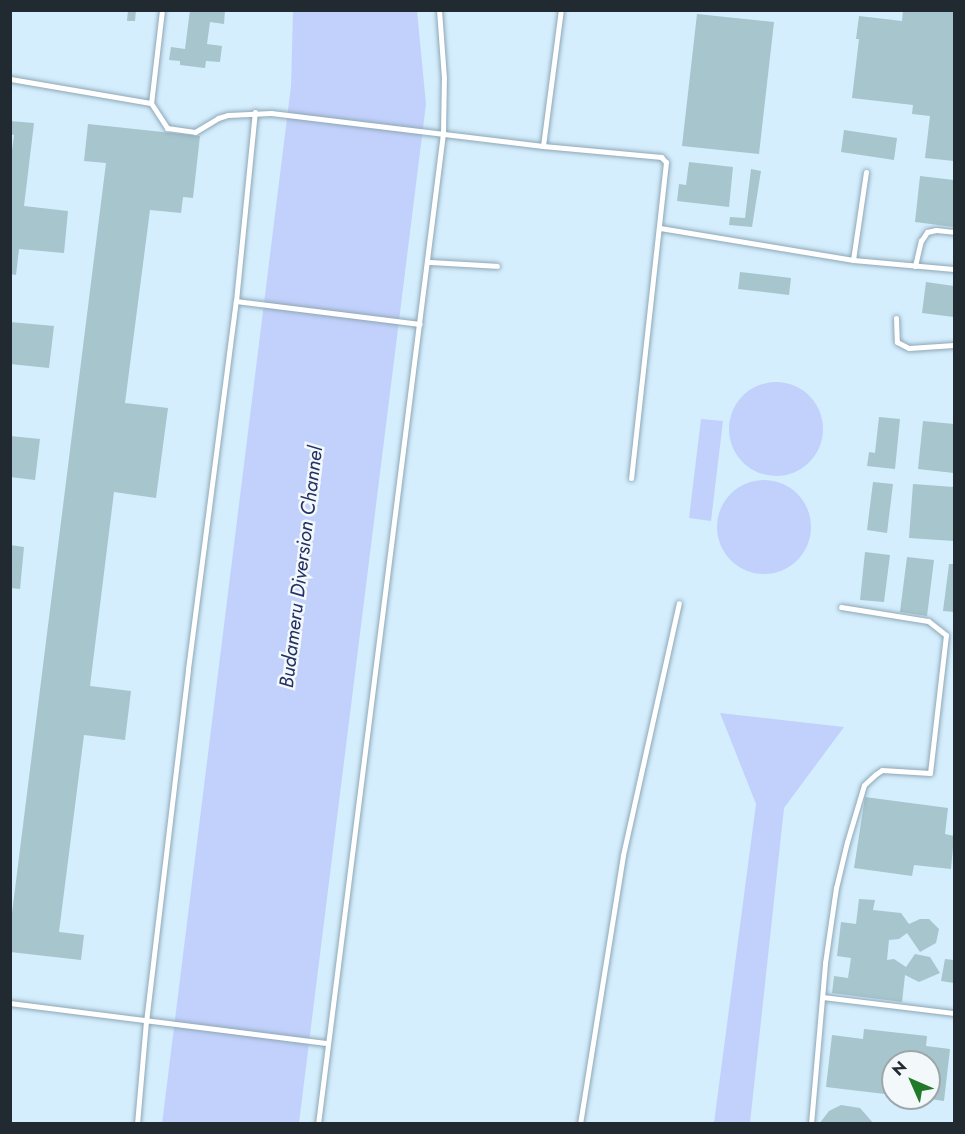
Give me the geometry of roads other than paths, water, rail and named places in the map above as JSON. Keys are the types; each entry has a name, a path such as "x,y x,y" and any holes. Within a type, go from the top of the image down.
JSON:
{"lane":[{"path":"162,10 151,103 162,124 167,128 195,132 218,118 271,112 543,146 660,157 666,162 631,478"},
{"path":"318,1124 443,133 444,78 439,10"},
{"path":"543,146 561,10"},
{"path":"10,79 151,103"},
{"path":"137,1124 146,1022 188,669 236,301 255,112"},
{"path":"853,260 867,172"},
{"path":"660,228 853,260 954,269"},
{"path":"915,266 921,241 927,232 936,230 954,232"},
{"path":"428,262 496,266"},
{"path":"236,301 420,324"},
{"path":"896,318 897,342 909,348 954,345"},
{"path":"580,1124 623,855 679,603"},
{"path":"811,1124 836,888 860,794 870,779 882,770 930,773 946,634 928,621 841,607"},
{"path":"823,997 954,1013"},
{"path":"10,1003 146,1022 327,1042"}],"water":[{"name":"Budameru Diversion Channel","path":"293,11 417,11 426,104 299,1123 162,1124 291,86"},
{"path":"776,382 794,385 809,396 820,411 823,429 820,447 809,462 794,473 776,476 758,473 743,462 732,447 729,429 732,411 743,396 758,385"},
{"path":"701,419 723,421 711,521 689,518"},
{"path":"764,480 782,483 797,494 808,509 811,527 808,545 797,560 782,571 764,574 746,571 731,560 720,545 717,527 720,509 731,494 746,483"},
{"path":"720,713 844,727 784,808 750,1123 714,1123 756,804"}]}
